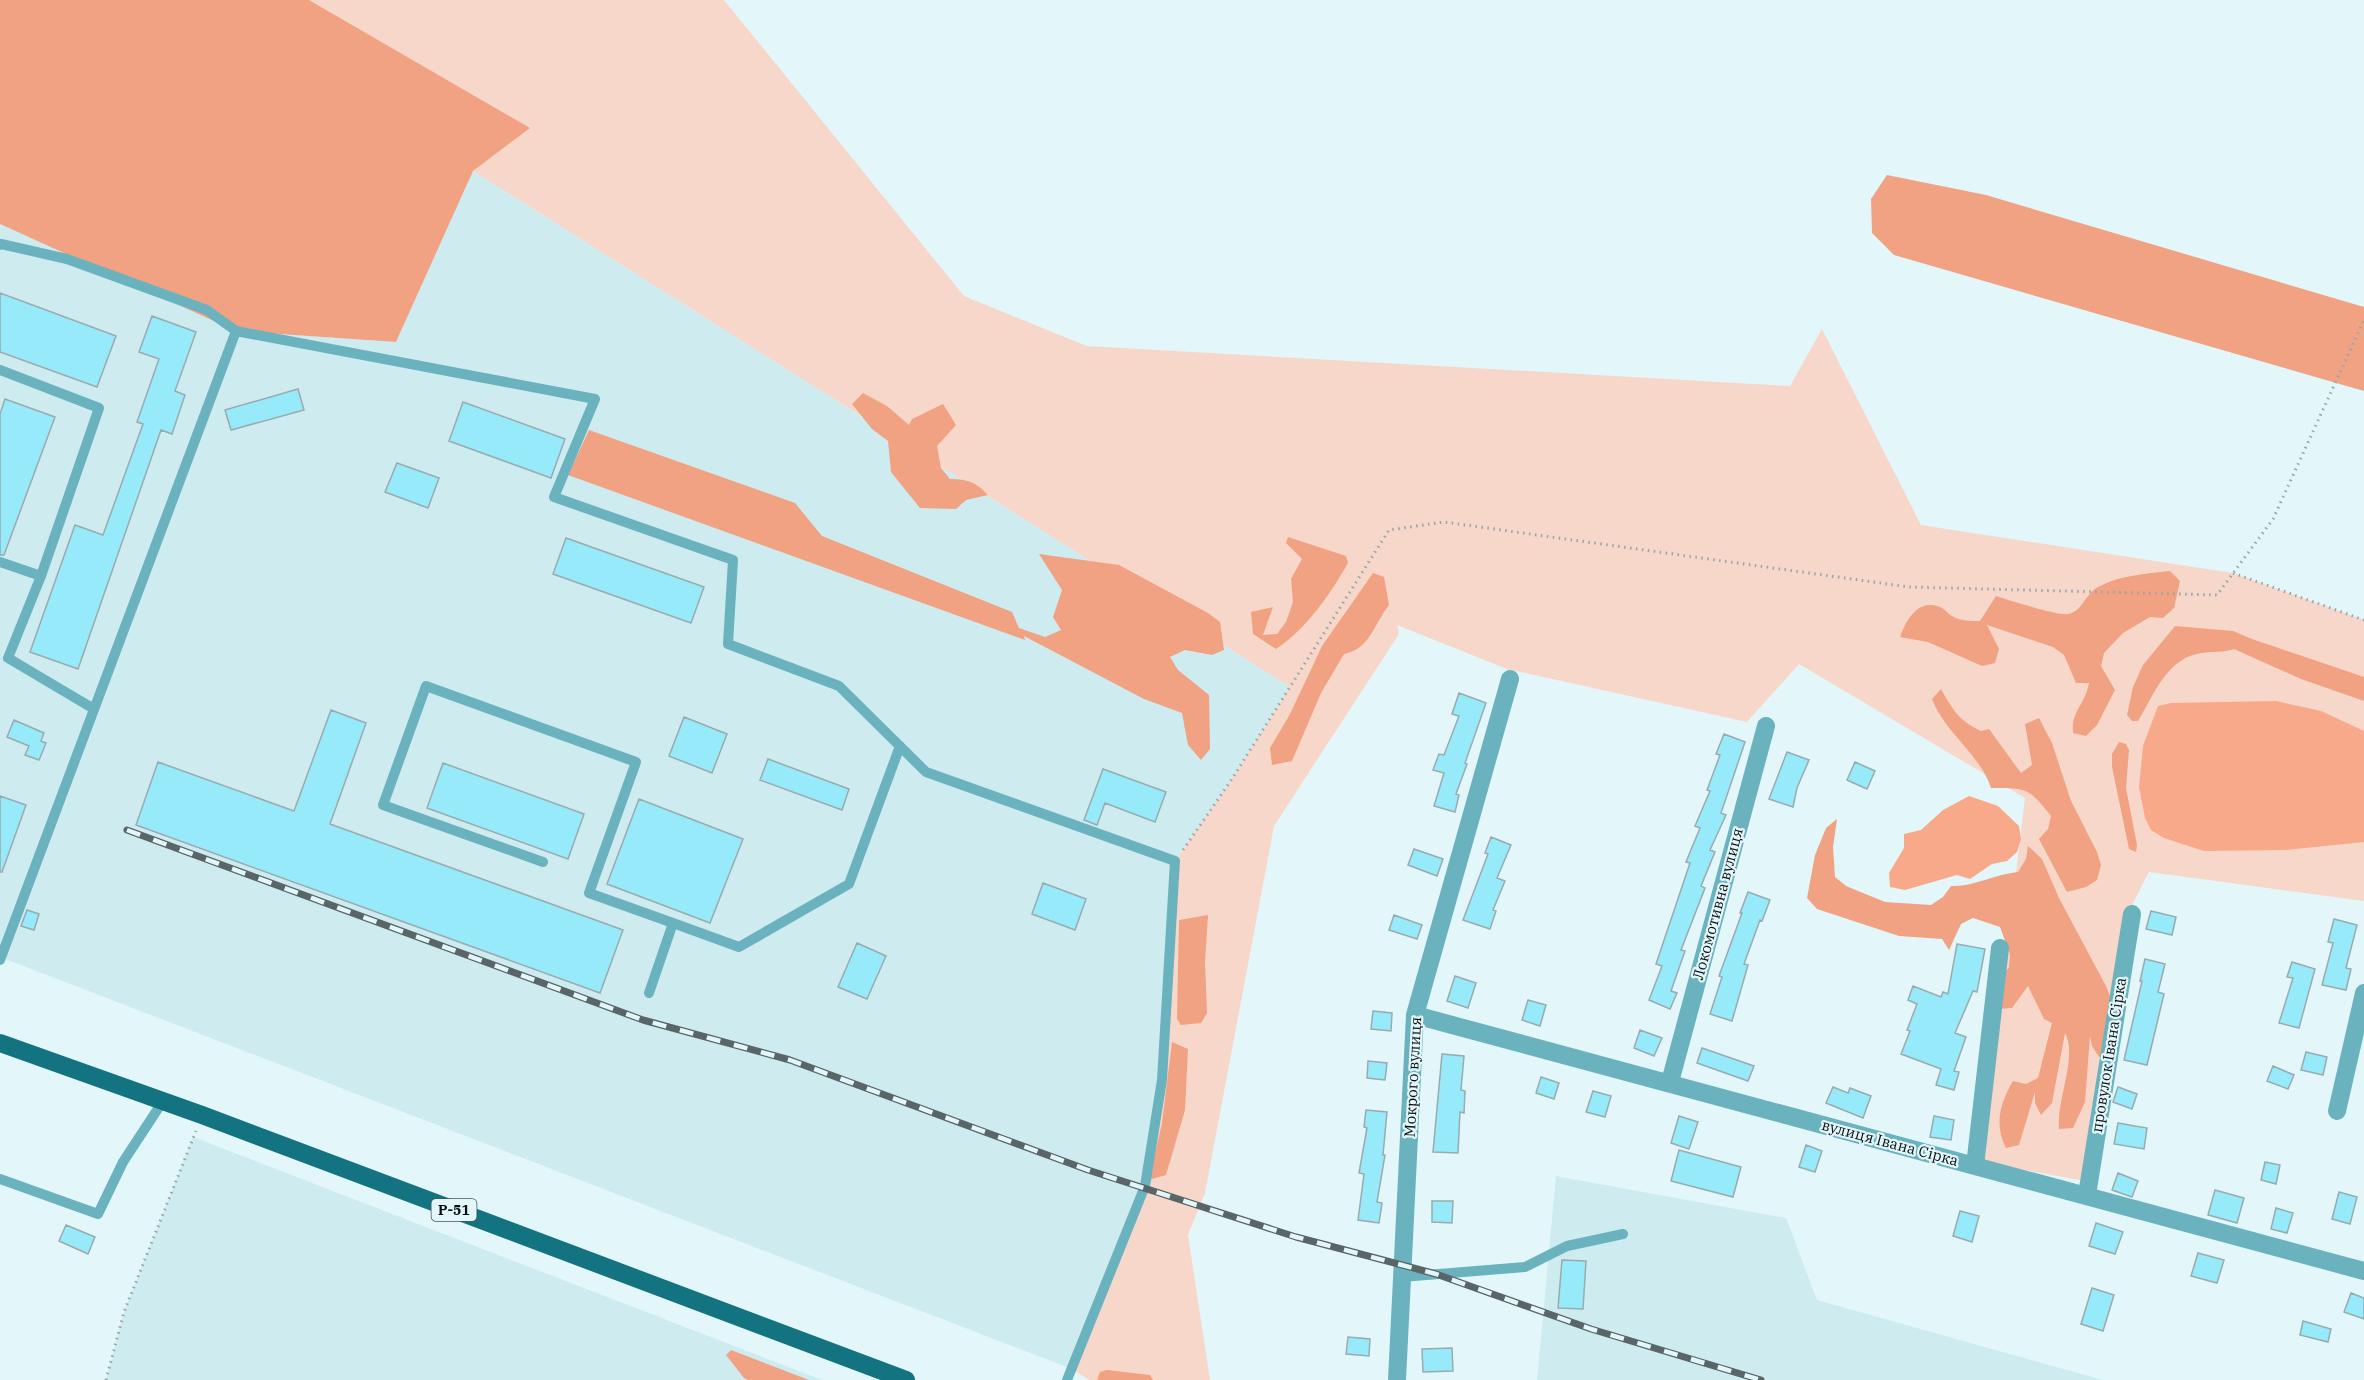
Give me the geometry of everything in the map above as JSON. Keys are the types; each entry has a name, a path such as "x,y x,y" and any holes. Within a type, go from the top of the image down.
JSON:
{"main road":[{"name":"Р-51","path":"0,1043 202,1115 906,1380"}],"street":[{"name":"Мокрого вулиця","path":"1397,1380 1415,1015 1510,679"},
{"name":"Локомотивна вулиця","path":"1670,1082 1766,726"},
{"name":"провулок Івана Сірка","path":"2087,1195 2132,914"},
{"path":"1975,1166 2000,948"},
{"path":"2337,1111 2364,993"},
{"name":"вулиця Івана Сірка","path":"1415,1015 2364,1271"}],"lane":[{"path":"0,245 68,259 207,310 236,331 595,399 554,497 733,560 728,644 839,686 926,772 1175,861 1162,1080 1145,1186 1067,1380"},
{"path":"0,960 236,331"},
{"path":"0,370 99,408 41,576 8,658 94,709"},
{"path":"0,562 41,576"},
{"path":"543,862 383,805 426,686 636,762 589,893 739,947 849,884 900,746"},
{"path":"649,993 673,923"},
{"path":"0,1179 98,1214 123,1162 163,1101"},
{"path":"1402,1277 1525,1267 1567,1246 1623,1234"}],"path":[{"path":"1175,861 1230,782 1389,530 1444,522 1909,587 2217,595 2274,519 2364,320"},
{"path":"2233,573 2364,620"},
{"path":"106,1380 124,1312 202,1115"}],"shaded area":[{"path":"0,0 309,0 530,128 473,171 396,342 236,331 0,224"},
{"path":"309,0 724,0 964,296 1087,346 1790,386 1822,329 1921,525 2233,573 2364,620 2364,901 2149,872 2128,913 2085,1181 1981,1162 2025,798 1799,664 1747,722 1507,669 1397,625 1399,634 1274,826 1205,1193 1188,1235 1210,1380 1089,1380 1072,1369 1145,1186 1162,1080 1175,861 1230,782 1290,687 473,171 529,128"},
{"path":"473,171 1290,687 1230,782 1175,861 1162,1080 1145,1186 1072,1369 0,957 0,224 236,331 396,342"},
{"path":"1887,175 1986,195 2364,307 2364,391 1894,255 1872,233 1871,199"},
{"path":"863,393 887,406 909,425 912,419 943,404 956,425 937,446 941,468 950,479 971,482 988,495 966,500 956,509 920,508 891,472 888,441 872,429 852,404"},
{"path":"589,430 795,503 822,536 1012,612 1019,628 1045,637 1061,630 1053,617 1062,590 1039,554 1119,565 1208,613 1220,622 1224,650 1212,655 1185,650 1170,657 1178,670 1209,695 1210,749 1201,760 1188,745 1182,713 1144,699 1024,636 1025,640 568,475"},
{"path":"1288,537 1346,556 1348,563 1307,621 1276,649 1253,634 1251,612 1273,607 1263,635 1277,634 1286,622 1293,602 1291,579 1302,559 1286,543"},
{"path":"2170,571 2180,581 2174,608 2163,618 2150,617 2123,633 2104,653 2101,666 2115,690 2097,725 2086,736 2073,733 2073,725 2089,683 2076,683 2064,655 2053,647 1987,625 1999,649 1995,663 1982,666 1928,642 1900,637 1909,618 1919,608 1925,606 1940,607 1958,619 1980,621 1996,596 2044,610 2068,614 2077,610 2094,590 2106,583 2133,576"},
{"path":"1373,573 1384,577 1389,605 1366,641 1360,647 1344,654 1321,693 1292,761 1272,765 1270,748 1290,714 1322,646"},
{"path":"2175,626 2233,631 2364,677 2364,701 2301,679 2234,649 2202,653 2179,662 2156,689 2138,721 2132,721 2127,715 2133,687 2143,665"},
{"path":"1941,689 1961,718 1981,731 1989,729 2021,773 2032,765 2025,724 2039,718 2052,743 2071,801 2097,852 2101,865 2097,880 2086,887 2067,892 2039,839 2048,829 2051,816 2032,795 2020,789 1991,788 1979,765 1938,711 1932,699"},
{"path":"2276,701 2321,711 2364,731 2364,842 2285,850 2204,851 2164,838 2151,830 2145,818 2139,787 2143,746 2158,706 2171,703"},
{"path":"2119,742 2126,744 2129,750 2126,788 2137,845 2136,852 2129,849 2112,767 2112,754"},
{"path":"1969,796 1998,806 2019,826 2021,839 2017,852 2007,861 1992,864 1970,879 1957,875 1905,890 1890,887 1889,873 1904,848 1904,834 1921,830 1943,810"},
{"path":"1837,819 1833,847 1835,877 1846,886 1885,902 1931,905 1943,897 1951,886 1968,885 2018,872 2026,859 2028,846 2042,859 2059,898 2106,986 2116,1012 2111,1051 2099,1057 2092,1046 2090,1036 2085,1102 2073,1128 2059,1129 2060,1105 2069,1054 2065,1033 2052,1103 2041,1115 2035,1103 2035,1092 2019,1145 2006,1148 2002,1139 2000,1114 2005,1098 2013,1081 2026,1084 2038,1078 2052,1023 2044,1019 2028,986 2012,1008 1998,1009 1987,1000 2009,967 2010,954 2000,927 1973,918 1961,924 1949,950 1942,939 1899,936 1817,909 1807,898 1815,855 1826,828"},
{"path":"1208,915 1205,962 1207,1013 1201,1023 1181,1025 1177,1019 1179,920"},
{"path":"1172,1042 1188,1049 1185,1110 1166,1175 1149,1180 1162,1123"},
{"path":"193,1137 822,1380 106,1380 124,1312"},
{"path":"1556,1176 1786,1218 1817,1300 2103,1380 1537,1380"},
{"path":"731,1350 809,1380 748,1380 726,1355"},
{"path":"1107,1370 1150,1375 1153,1380 1097,1380 1100,1372"}],"building":[{"path":"0,293 116,336 97,387 0,352"},
{"path":"152,316 196,332 175,391 185,395 172,434 161,430 78,669 30,652 75,525 103,535 143,424 137,422 159,359 139,352"},
{"path":"298,389 304,410 231,430 225,410"},
{"path":"5,399 55,417 4,555 0,555 0,414"},
{"path":"463,402 565,439 551,478 449,441"},
{"path":"397,463 439,478 428,508 385,492"},
{"path":"566,538 704,587 691,623 553,574"},
{"path":"1459,693 1486,703 1456,794 1459,795 1455,812 1434,806 1444,773 1433,770 1439,754 1444,755 1459,716 1452,714"},
{"path":"331,710 366,723 330,824 623,930 600,993 136,825 158,762 294,811"},
{"path":"684,717 727,734 712,773 669,756"},
{"path":"14,720 44,733 41,741 46,743 39,760 25,755 29,746 7,737"},
{"path":"1724,734 1745,742 1721,813 1726,815 1710,850 1715,852 1701,886 1705,888 1681,950 1685,951 1671,991 1677,993 1670,1009 1649,1000 1662,966 1656,964 1690,863 1686,862 1700,828 1695,826 1710,791 1707,790 1720,755 1716,754"},
{"path":"1787,752 1809,760 1797,788 1793,807 1769,799"},
{"path":"768,759 849,789 842,810 760,780"},
{"path":"1855,762 1875,771 1867,789 1847,780"},
{"path":"443,763 584,814 568,859 427,808"},
{"path":"1103,769 1166,792 1155,822 1105,803 1097,825 1084,820"},
{"path":"0,796 26,805 2,872 0,872"},
{"path":"639,799 743,839 710,923 607,884"},
{"path":"1491,837 1511,845 1497,878 1505,881 1493,910 1496,911 1490,929 1463,920 1488,854 1485,853"},
{"path":"1414,849 1443,859 1437,876 1408,865"},
{"path":"1043,883 1086,899 1075,930 1032,914"},
{"path":"1748,892 1770,900 1744,964 1748,965 1732,1021 1710,1014 1722,977 1719,976"},
{"path":"27,910 39,914 34,930 21,926"},
{"path":"2151,911 2176,917 2172,935 2146,929"},
{"path":"1394,915 1422,925 1417,939 1389,930"},
{"path":"2334,919 2357,925 2346,968 2351,969 2346,990 2322,985 2333,943 2328,942"},
{"path":"857,943 886,956 867,999 838,987"},
{"path":"1957,944 1985,949 1977,992 1973,991 1955,1033 1966,1037 1954,1071 1959,1072 1954,1090 1936,1085 1941,1069 1901,1054 1917,1004 1908,1000 1913,986 1941,997 1943,992 1948,994"},
{"path":"2145,959 2165,964 2158,992 2164,994 2147,1065 2124,1060"},
{"path":"2292,962 2315,969 2299,1028 2279,1023 2293,978 2287,977"},
{"path":"1455,976 1476,983 1468,1008 1447,1001"},
{"path":"1528,1000 1546,1005 1540,1026 1522,1020"},
{"path":"1373,1011 1392,1013 1391,1031 1371,1029"},
{"path":"1640,1030 1662,1038 1654,1056 1634,1048"},
{"path":"1702,1048 1754,1066 1748,1081 1697,1063"},
{"path":"2306,1052 2327,1057 2323,1075 2301,1070"},
{"path":"1442,1054 1464,1056 1461,1090 1465,1091 1464,1113 1460,1112 1458,1153 1433,1152"},
{"path":"1368,1061 1387,1063 1385,1080 1367,1078"},
{"path":"2273,1066 2294,1075 2288,1089 2267,1081"},
{"path":"1541,1077 1559,1083 1554,1099 1536,1093"},
{"path":"1833,1087 1848,1093 1850,1088 1871,1096 1863,1118 1826,1103"},
{"path":"2118,1087 2137,1094 2132,1109 2113,1102"},
{"path":"1593,1091 1611,1096 1605,1117 1586,1112"},
{"path":"1366,1110 1387,1112 1383,1155 1385,1155 1377,1202 1382,1203 1379,1223 1358,1220 1364,1174 1359,1173 1367,1128 1364,1127"},
{"path":"1679,1116 1698,1122 1689,1149 1671,1143"},
{"path":"1934,1116 1954,1120 1951,1140 1930,1137"},
{"path":"2118,1123 2147,1128 2144,1149 2114,1144"},
{"path":"1806,1145 1822,1151 1815,1172 1799,1167"},
{"path":"1679,1150 1741,1167 1733,1197 1671,1181"},
{"path":"2265,1162 2280,1165 2276,1184 2261,1180"},
{"path":"2118,1173 2138,1181 2132,1197 2112,1190"},
{"path":"2215,1190 2244,1198 2237,1223 2208,1215"},
{"path":"2339,1192 2357,1197 2350,1224 2332,1219"},
{"path":"1432,1201 1453,1201 1452,1223 1432,1222"},
{"path":"2276,1208 2293,1213 2287,1233 2271,1229"},
{"path":"1960,1211 1979,1216 1972,1242 1953,1236"},
{"path":"2096,1223 2123,1232 2115,1254 2089,1246"},
{"path":"66,1225 95,1237 88,1254 59,1241"},
{"path":"2198,1253 2224,1260 2217,1283 2191,1276"},
{"path":"1562,1260 1586,1261 1583,1309 1558,1308"},
{"path":"2092,1288 2114,1295 2103,1331 2081,1324"},
{"path":"2351,1293 2364,1298 2364,1319 2344,1312"},
{"path":"2303,1321 2331,1329 2328,1342 2300,1335"},
{"path":"1348,1337 1370,1339 1369,1356 1346,1354"},
{"path":"1452,1348 1453,1371 1423,1372 1422,1349"}],"railway":[{"path":"127,830 643,1020 790,1060 1088,1170 1296,1237 1436,1274 1591,1329 1761,1380"}]}
